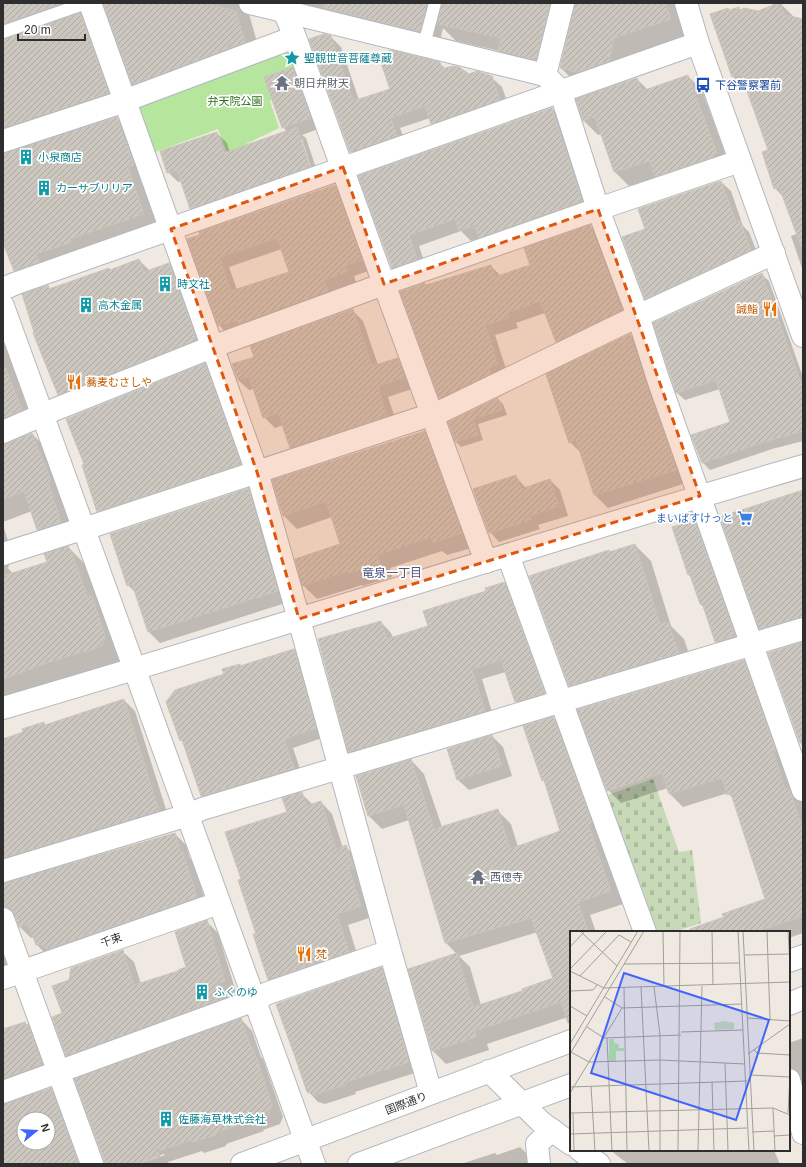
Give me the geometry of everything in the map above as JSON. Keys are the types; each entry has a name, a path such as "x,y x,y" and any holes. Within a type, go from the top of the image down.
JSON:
{"street":[{"path":"90,3 257,472 431,1094"},
{"path":"250,3 285,7 424,45 544,75 560,90 598,209 638,316 658,379 803,790"},
{"path":"544,75 563,3"},
{"path":"686,3 698,43 802,331"},
{"path":"285,7 384,284 486,562"},
{"path":"3,141 124,101 295,37"},
{"path":"3,289 560,90 698,43"},
{"path":"3,432 43,416 56,409 212,348 384,284 740,161"},
{"path":"3,554 72,532 84,530 432,415 638,316 774,253"},
{"path":"3,306 314,1164"},
{"path":"3,708 803,466"},
{"path":"508,555 645,931"},
{"path":"3,871 803,629"},
{"name":"千束","path":"12,975 219,903"},
{"path":"3,919 12,975 58,1072 92,1164"},
{"path":"3,1092 255,1000 268,993 390,951"},
{"path":"790,961 803,956"},
{"path":"790,1004 803,998"},
{"name":"国際通り","path":"242,1164 570,1041"},
{"path":"489,1071 542,1123 570,1143"},
{"path":"790,1084 803,1133"},
{"path":"363,1163 570,1085"},
{"path":"539,1164 537,1144 552,1130"},
{"path":"581,1151 599,1164"}],"lane":[{"path":"3,32 86,3"},
{"path":"424,45 435,3"}],"highlighted area":[{"path":"343,167 384,284 598,209 700,496 299,619 257,472 171,229"}],"green space":[{"name":"弁天院公園","path":"291,47 305,89 270,101 279,128 246,144 259,184 241,191 218,129 150,154 130,103"},
{"path":"653,779 679,852 692,850 701,923 677,931 656,931 605,796"}],"building":[{"path":"3,3 63,3 3,24"},
{"path":"103,3 205,3 236,11 245,42 132,85"},
{"path":"325,3 427,3 420,32 324,8"},
{"path":"442,3 550,3 536,60 498,51 501,38 437,24"},
{"path":"575,3 665,3 671,19 614,38 609,61 577,72 560,68"},
{"path":"781,3 784,15 803,19 803,246 801,246 779,187 774,189 762,152 768,150 741,74 732,77 710,14 728,8 729,10 739,7 740,10 744,8 758,11"},
{"path":"80,13 109,93 3,128 3,39"},
{"path":"324,34 331,36 353,101 390,89 379,58 382,57 381,54 391,50 440,62 442,69 453,66 459,67 469,74 477,71 492,76 500,100 431,124 425,106 391,118 397,136 350,152 309,39"},
{"path":"293,67 311,118 282,128 264,77"},
{"path":"688,75 717,153 712,155 713,157 655,177 650,161 614,172 595,117 583,121 576,99 637,78 642,91"},
{"path":"552,108 582,201 479,238 474,225 459,231 455,219 409,235 417,259 392,268 358,176"},
{"path":"117,117 134,165 128,167 144,214 70,239 72,242 36,254 39,262 14,271 3,243 3,153"},
{"path":"297,127 310,167 190,209 177,170 167,173 160,151 217,132 224,153"},
{"path":"721,181 736,222 740,221 751,250 645,299 622,237 645,229 638,209"},
{"path":"335,185 362,260 344,266 347,272 324,280 328,291 239,324 237,320 218,326 187,239 200,235 199,232","holes":["277,238 289,272 231,291 220,257"]},
{"path":"590,225 622,310 556,342 540,301 507,313 509,318 485,325 498,364 489,367 491,374 439,398 400,292 425,283 426,285 491,265 495,277 530,265 524,248"},
{"path":"139,259 144,272 169,263 197,340 58,395 33,333 34,332 22,294 48,285 49,289 109,268 110,270"},
{"path":"762,273 803,389 803,431 764,442 702,463 691,435 730,422 716,380 676,393 653,323"},
{"path":"353,309 372,366 398,358 405,377 378,386 387,416 290,448 278,413 263,418 249,376 238,380 232,364 254,357 250,346"},
{"path":"630,334 677,470 594,495 576,440 569,443 546,374"},
{"path":"205,363 241,464 97,512 82,465 84,464 66,419"},
{"path":"3,366 5,366 22,410 3,418"},
{"path":"498,398 502,410 473,419 478,435 455,442 448,422"},
{"path":"425,431 462,533 433,543 431,537 377,555 380,563 349,573 348,571 302,586 295,559 340,544 326,501 283,516 272,480"},
{"path":"32,433 51,481 48,482 61,522 37,530 24,491 3,499 3,444"},
{"path":"516,475 521,489 550,479 559,506 529,516 531,520 489,533 473,489"},
{"path":"249,488 259,524 257,524 278,591 148,632 132,584 127,586 110,534"},
{"path":"803,490 803,617 759,629 720,517"},
{"path":"695,520 735,636 715,642 702,603 700,604 690,575 688,575 672,527"},
{"path":"635,544 660,624 668,622 679,653 569,686 529,576 609,550 609,552"},
{"path":"68,546 71,550 88,598 92,596 105,636 102,646 32,668 3,679 3,576 47,562 44,554"},
{"path":"505,582 545,693 515,702 501,660 472,669 485,711 348,752 318,639 381,621 387,639 428,626 423,611 486,591 485,588"},
{"path":"803,642 803,741 800,743 768,653"},
{"path":"294,649 316,728 284,739 294,768 201,796 182,740 180,741 166,702 175,690 224,674 222,669 240,664 240,666"},
{"path":"744,660 776,751 773,751 785,789 789,788 803,830 803,916 758,931 690,931 690,929 724,917 722,914 765,899 731,794 727,795 722,778 669,794 662,773 607,791 577,710"},
{"path":"124,699 159,811 3,858 3,739 23,732 22,729 44,722 45,725"},
{"path":"553,717 586,805 591,823 588,824 611,891 578,902 588,931 570,931 570,1022 568,1023 561,1002 475,1031 476,1037 432,1051 408,969 457,953 473,1007 522,991 522,989 553,978 531,918 445,943 404,805 368,816 356,776 411,759 434,829 498,809 510,849 560,831 544,780 542,781 523,726"},
{"path":"492,735 502,766 457,780 447,749"},
{"path":"302,792 306,806 321,801 336,849 346,845 354,868 349,869 361,906 337,914 349,952 268,980 253,934 256,934 238,880 241,879 225,832 287,812 282,798"},
{"path":"175,833 180,850 182,849 197,897 48,949 40,944 36,945 28,924 19,927 15,915 11,910 3,907 3,883"},
{"path":"207,920 225,981 216,984 221,999 66,1056 52,1017 62,1013 52,986 69,980 71,968 123,950 134,985 178,971 186,967 175,932"},
{"path":"381,967 409,1062 346,1082 347,1084 315,1095 307,1092 276,1004"},
{"path":"241,1018 272,1105 269,1114 215,1133 216,1135 192,1142 191,1140 158,1151 160,1156 136,1164 104,1164 104,1160 74,1079"},
{"path":"25,1022 26,1025 28,1024 42,1064 3,1079 3,1029"},
{"path":"51,1088 79,1164 3,1164 3,1104"}],"place":[{"name":"聖観世音菩薩尊蔵","path":"292,58"},
{"name":"朝日弁財天","path":"282,83"},
{"name":"下谷警察署前","path":"703,85"},
{"name":"小泉商店","path":"26,157"},
{"name":"カーサブリリア","path":"44,188"},
{"name":"時文社","path":"165,284"},
{"name":"高木金属","path":"86,305"},
{"name":"誠鮨","path":"770,309"},
{"name":"蕎麦むさしや","path":"74,382"},
{"name":"まいばすけっと","path":"745,518"},
{"name":"西徳寺","path":"478,877"},
{"name":"梵","path":"304,954"},
{"name":"ふくのゆ","path":"202,992"},
{"name":"佐藤海草株式会社","path":"166,1119"}],"district":[{"name":"竜泉一丁目","path":"392,573"}]}
